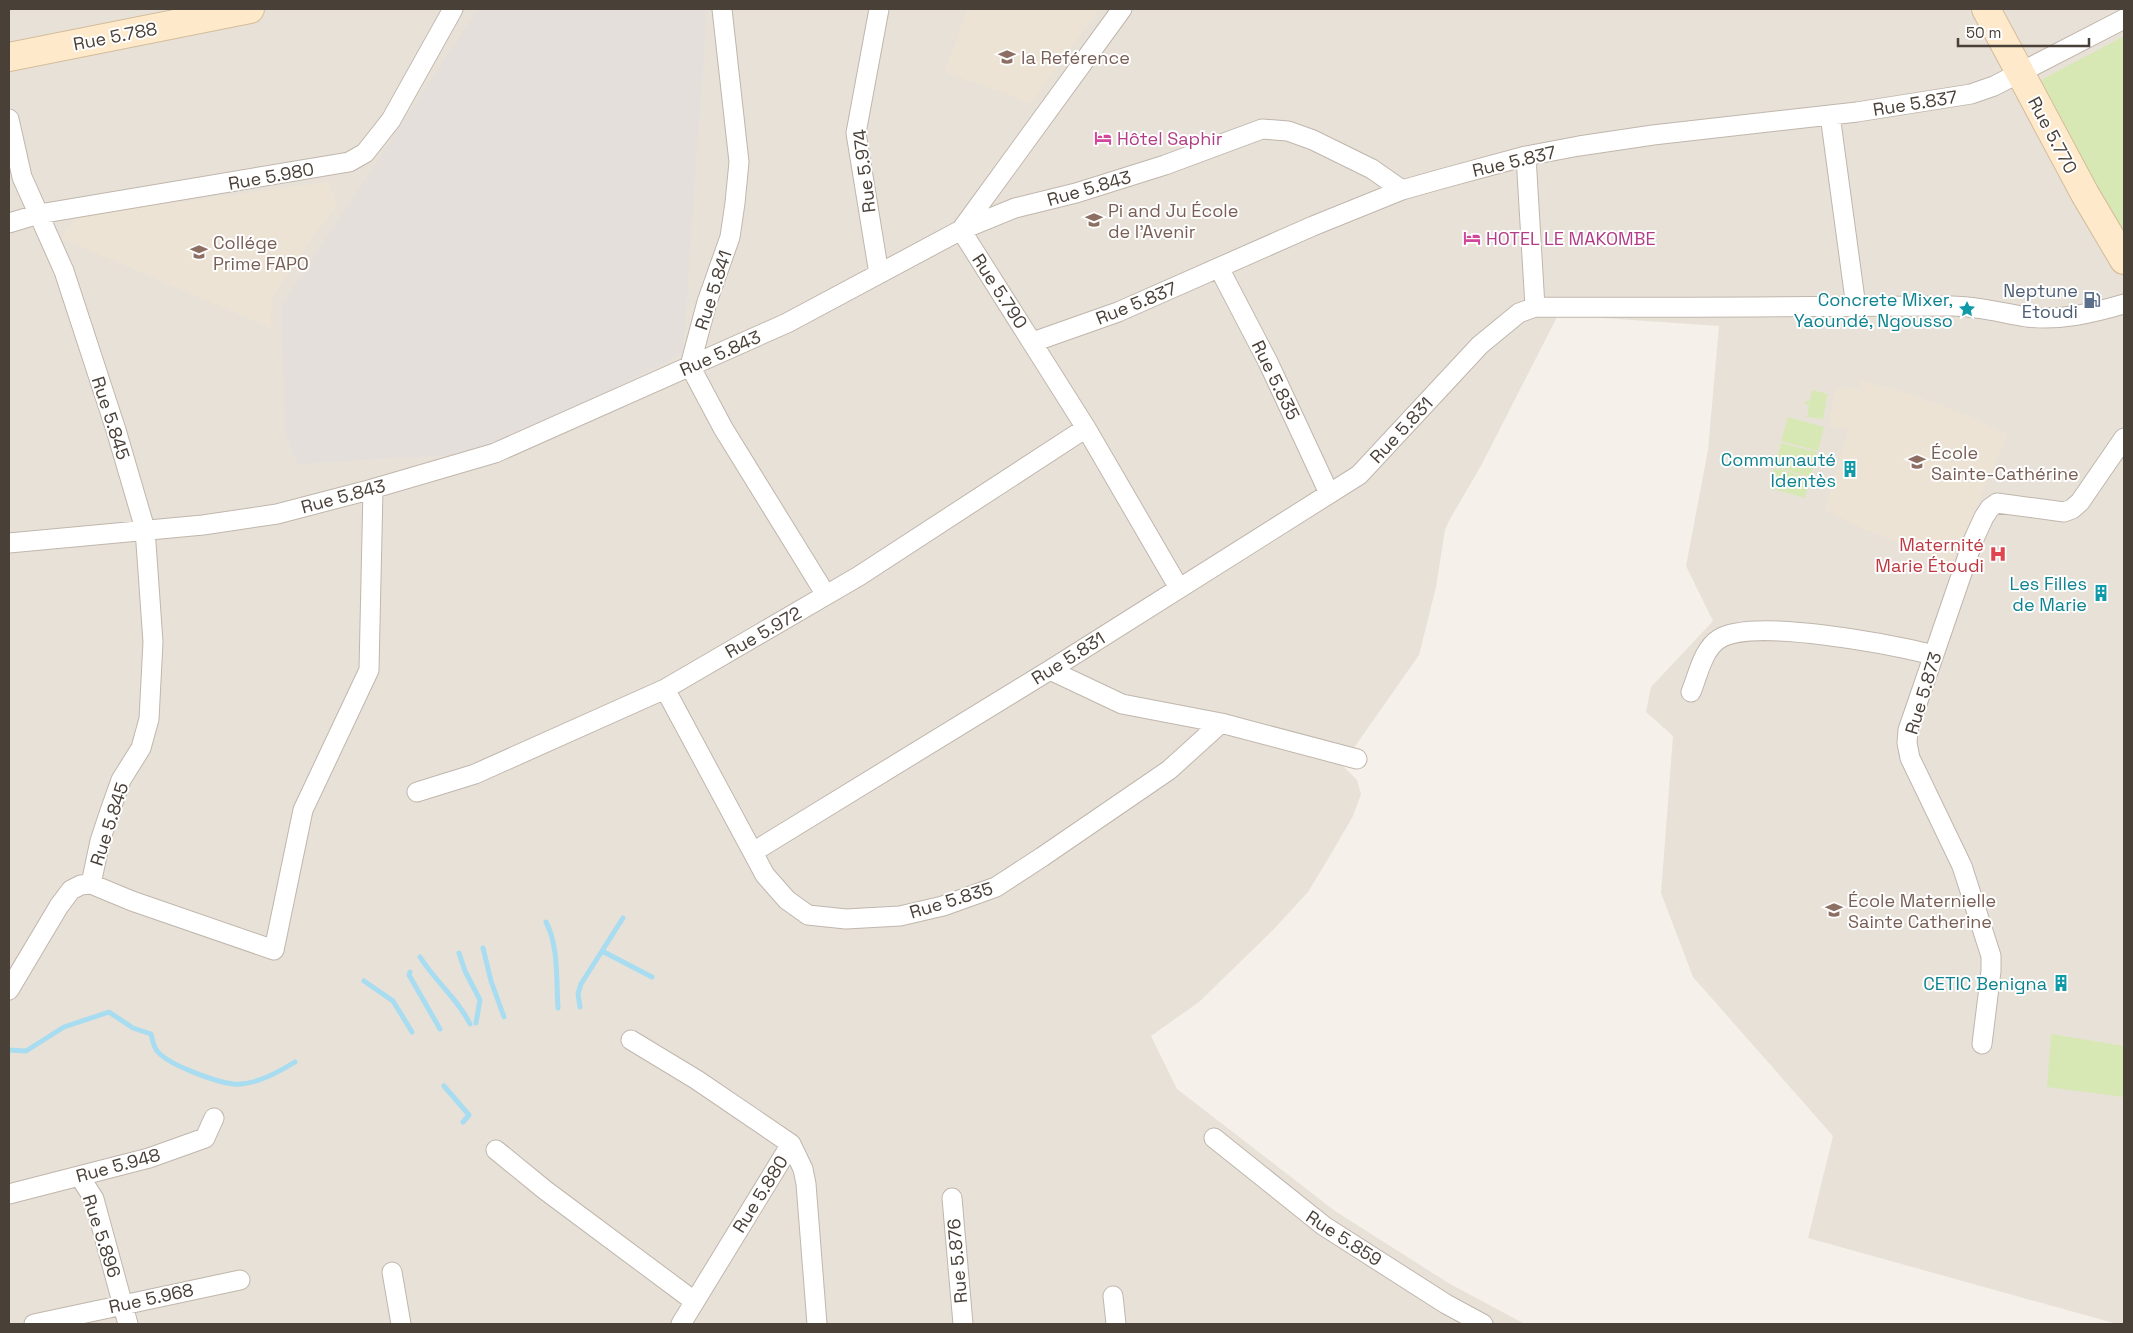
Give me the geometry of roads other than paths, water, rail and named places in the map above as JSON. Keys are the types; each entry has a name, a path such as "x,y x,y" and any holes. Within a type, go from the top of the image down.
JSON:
{"main road":[{"name":"Rue 5.788","path":"9,57 250,9"},
{"name":"Rue 5.770","path":"1986,9 2085,194 2124,260"}],"street":[{"name":"Rue 5.980","path":"9,223 39,214 349,162 365,152 391,120 453,9"},
{"name":"Rue 5.841","path":"690,366 707,302 730,237 739,162 722,9"},
{"name":"Rue 5.974","path":"879,9 856,133 879,274"},
{"path":"961,230 1122,9"},
{"name":"Rue 5.837","path":"1033,342 1118,312 1313,226 1402,190 1526,156 1653,135 1830,115 1972,94 2020,73 2124,18"},
{"path":"1830,115 1856,307"},
{"name":"Rue 5.845","path":"9,119 22,178 64,271 116,430 145,530 154,642 148,719 141,748 122,780 110,811 100,841 91,884 132,901 274,950 303,810 369,670 373,489"},
{"name":"Rue 5.843","path":"9,543 203,525 277,514 373,489 495,453 787,323 961,230 1015,208 1076,193 1165,165 1262,129 1288,131 1313,140 1372,169 1402,190"},
{"path":"1526,156 1535,306"},
{"name":"Rue 5.790","path":"961,230 1086,428 1180,588"},
{"name":"Rue 5.835","path":"1219,268 1268,362 1329,493"},
{"name":"Rue 5.831","path":"753,852 1050,670 1359,475 1480,345 1519,313 1535,306 1670,309 1956,306 2028,317 2054,318 2096,312 2124,304"},
{"path":"690,366 724,428 826,595"},
{"name":"Rue 5.972","path":"417,792 475,774 664,689 826,595 1086,428"},
{"name":"Rue 5.873","path":"1982,1044 1992,971 1991,956 1962,866 1910,758 1907,744 1908,730 1973,541 1990,508 1997,503 2064,512 2072,509 2080,502 2124,438"},
{"path":"1691,692 1708,650 1718,639 1730,634 1750,631 1820,634 1886,644 1934,655"},
{"path":"1050,670 1122,704 1221,723 1357,759"},
{"name":"Rue 5.835","path":"664,689 765,875 787,900 808,915 846,919 900,916 943,906 996,888 1168,770 1221,723"},
{"path":"9,990 59,906 71,890 81,885 91,884"},
{"path":"631,1040 697,1080 791,1144"},
{"name":"Rue 5.948","path":"9,1194 64,1180 80,1178 149,1158 205,1138 214,1118"},
{"name":"Rue 5.859","path":"1214,1138 1324,1226 1446,1304 1483,1324"},
{"name":"Rue 5.880","path":"681,1324 791,1144"},
{"name":"Rue 5.880","path":"791,1144 803,1169 806,1184 817,1324"},
{"path":"496,1150 545,1190 694,1301"},
{"name":"Rue 5.896","path":"80,1178 94,1199 128,1324"},
{"name":"Rue 5.876","path":"952,1198 962,1324"},
{"path":"392,1272 401,1324"},
{"name":"Rue 5.968","path":"34,1324 240,1280"},
{"path":"1113,1296 1116,1324"}],"waterway":[{"path":"580,1007 578,994 581,984 623,918"},
{"path":"546,922 555,953 558,1008"},
{"path":"483,948 491,981 504,1017"},
{"path":"602,951 652,977"},
{"path":"459,953 465,971 480,1000 476,1023"},
{"path":"420,957 459,1006 470,1024"},
{"path":"410,972 409,975 440,1029"},
{"path":"364,981 393,1001 412,1032"},
{"path":"9,1050 26,1051 64,1027 109,1012 133,1028 151,1034 155,1048 164,1057 193,1072 216,1080 233,1084 249,1083 274,1074 295,1062"},
{"path":"444,1086 469,1115 463,1122"}],"place":[{"name":"la Reférence","path":"1007,57"},
{"name":"Hôtel Saphir","path":"1103,138"},
{"name":"Pi and Ju École de l'Avenir","path":"1094,220"},
{"name":"HOTEL LE MAKOMBE","path":"1472,238"},
{"name":"Collége Prime FAPO","path":"199,252"},
{"name":"Neptune Etoudi","path":"2092,300"},
{"name":"Concrete Mixer, Yaoundé, Ngousso","path":"1967,309"},
{"name":"École Sainte-Cathérine","path":"1917,462"},
{"name":"Communauté Identès","path":"1850,469"},
{"name":"Maternité Marie Étoudi","path":"1998,554"},
{"name":"Les Filles de Marie","path":"2101,593"},
{"name":"École Maternielle Sainte Catherine","path":"1834,910"},
{"name":"CETIC Benigna","path":"2061,983"}]}
